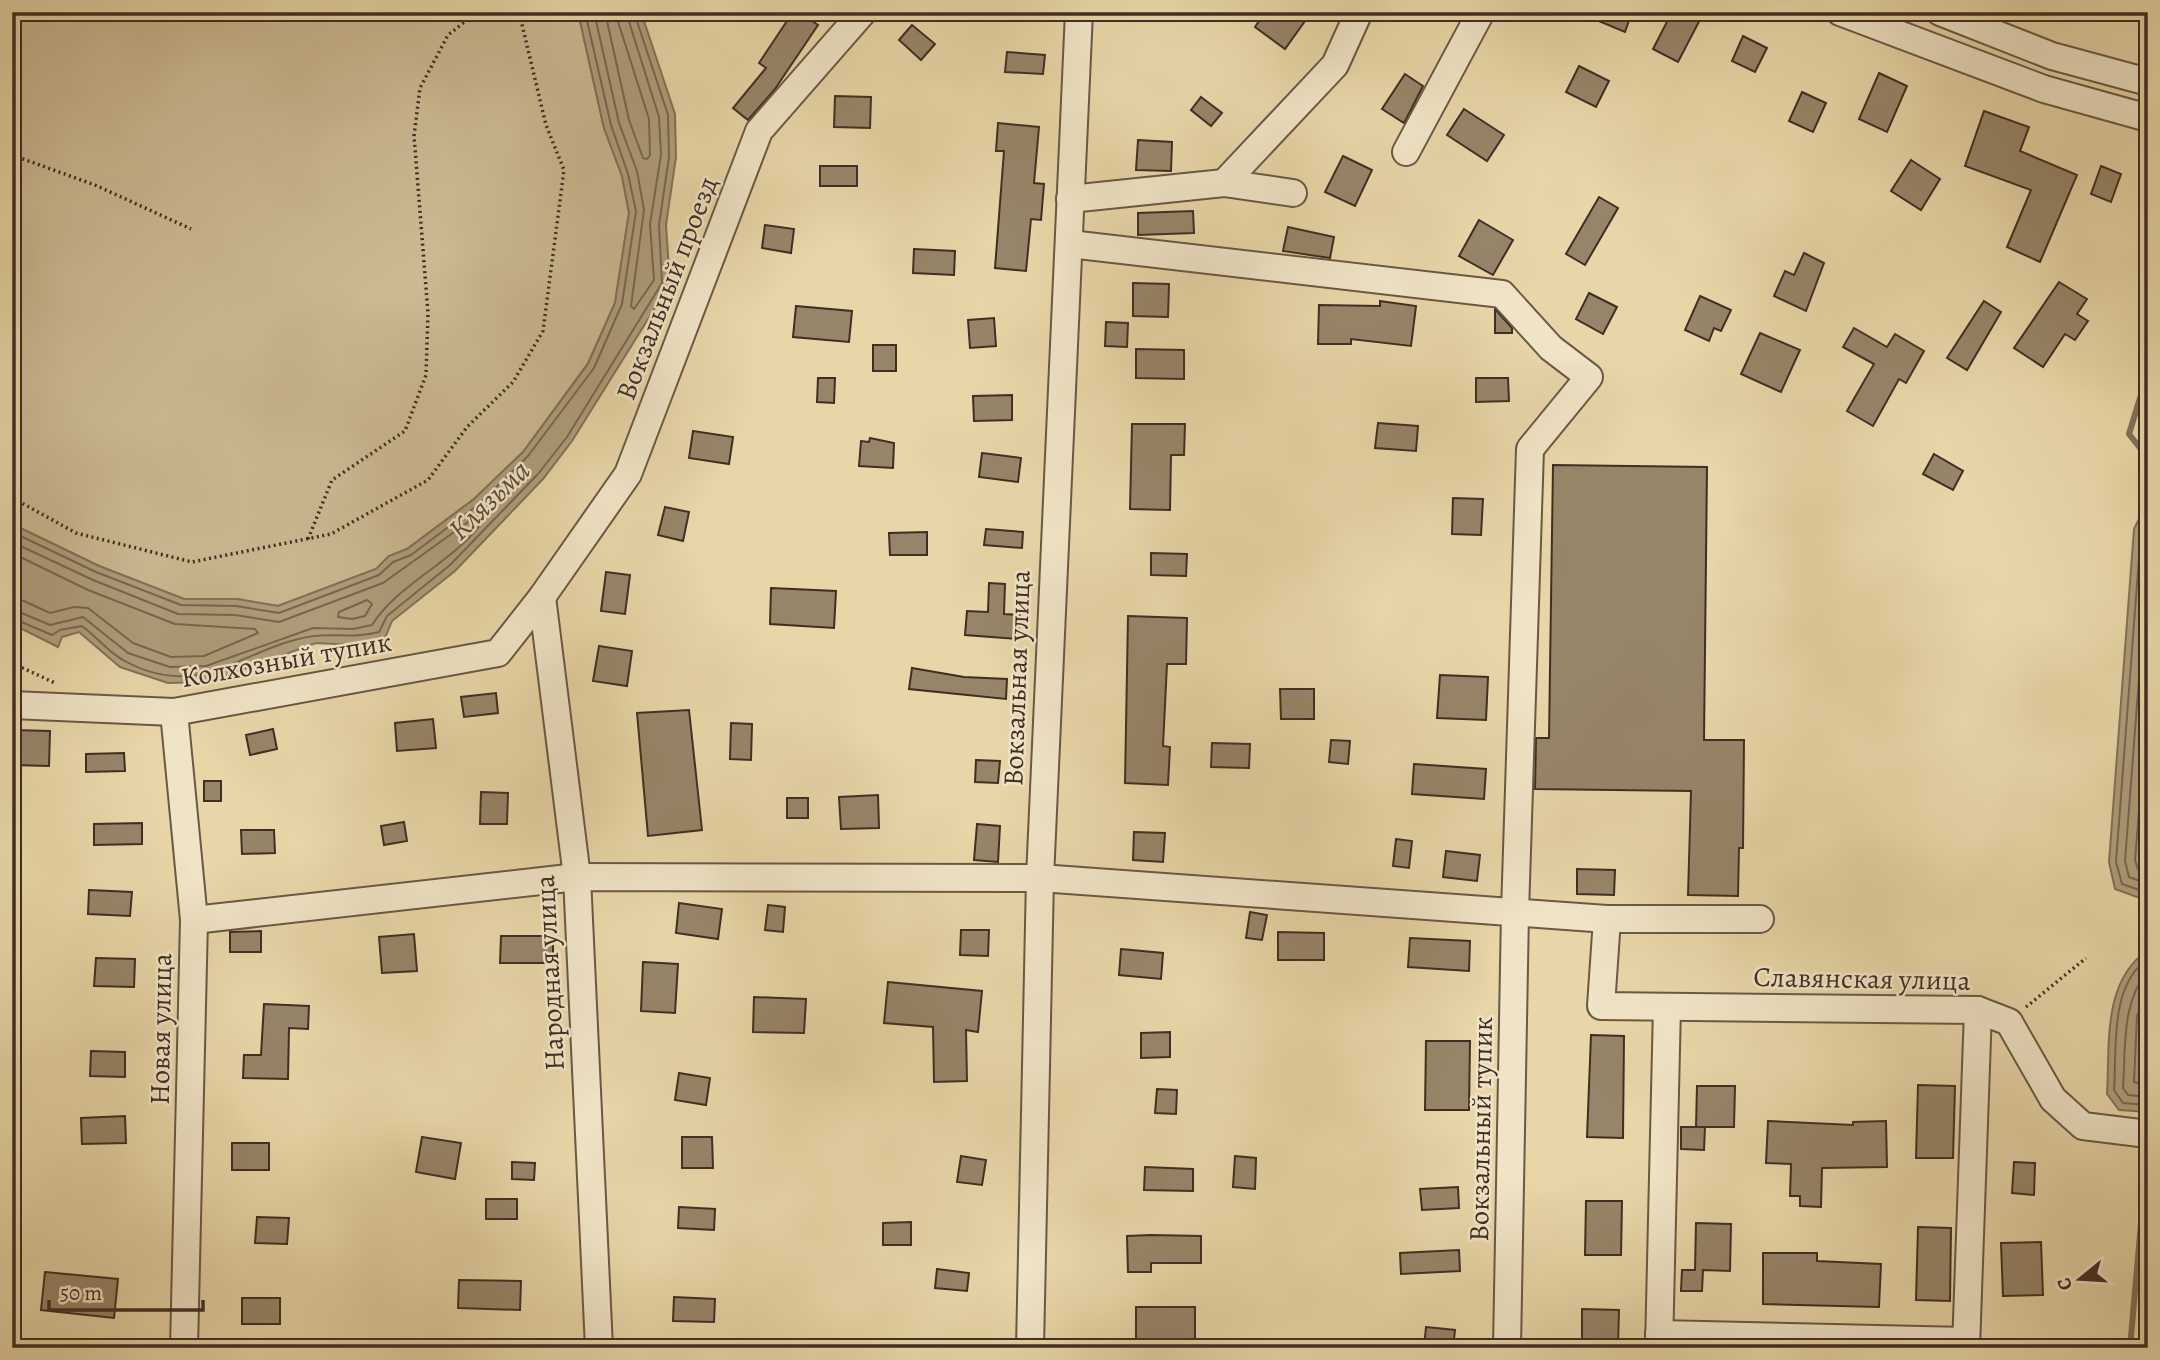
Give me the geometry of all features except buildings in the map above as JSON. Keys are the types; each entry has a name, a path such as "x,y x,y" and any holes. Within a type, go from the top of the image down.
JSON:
{"street":[{"name":"Вокзальный проезд","path":"542,597 628,474 759,131 863,12"},
{"name":"Вокзальная улица","path":"1030,1348 1040,878 1050,586 1070,244 1079,12"},
{"path":"1224,183 1335,65 1359,12"},
{"path":"1406,152 1481,12"},
{"path":"1840,12 2044,89 2148,118"},
{"path":"1940,12 2052,56 2148,82"},
{"path":"1070,199 1224,183 1293,193"},
{"name":"Вокзальный тупик","path":"1070,244 1502,294 1551,348 1589,377 1530,449 1515,912 1507,1348"},
{"name":"Колхозный тупик","path":"12,705 174,712 498,653 542,597"},
{"name":"Народная улица","path":"542,597 577,877 599,1348"},
{"name":"Новая улица","path":"174,712 194,920 184,1348"},
{"path":"194,920 577,877 1040,878 1607,919 1760,919"},
{"name":"Славянская улица","path":"1607,919 1601,1006 1979,1010 2009,1022"},
{"path":"1667,1007 1659,1341 1966,1345 1979,1010"},
{"path":"2009,1022 2053,1099 2083,1126 2148,1134"}],"path":[{"path":"308,539 332,480 405,431 426,375 428,313 414,136 420,88 448,35 477,12"},
{"path":"12,501 20,502 76,533 192,562 331,534 428,480 467,427 513,382 543,331 564,170 546,125 519,12"},
{"path":"12,155 95,185 191,229"},
{"path":"2009,1022 2086,958"}],"shaded area":[{"path":"12,12 578,12 604,128 622,176 629,213 615,303 588,363 523,452 474,499 407,549 389,556 376,569 278,606 237,599 184,599 99,566 12,524"}],"water":[{"name":"Клязьма","path":"578,12 641,12 675,114 676,157 666,225 670,284 572,441 543,479 455,571 392,621 385,638 355,645 316,643 209,682 168,683 120,667 79,632 62,637 58,647 12,624 12,524 99,566 184,599 237,599 278,606 376,569 389,556 407,549 474,499 523,452 588,364 615,303 629,213 622,176 604,128"},
{"path":"2148,501 2148,901 2115,889 2109,862 2134,529"},
{"path":"2148,950 2148,1112 2119,1110 2107,1094 2111,1015 2123,979 2133,963"}],"waterway":[{"path":"2134,12 2148,24"},
{"path":"2148,372 2129,434 2148,458"},
{"path":"2130,1348 2148,1144"}]}
